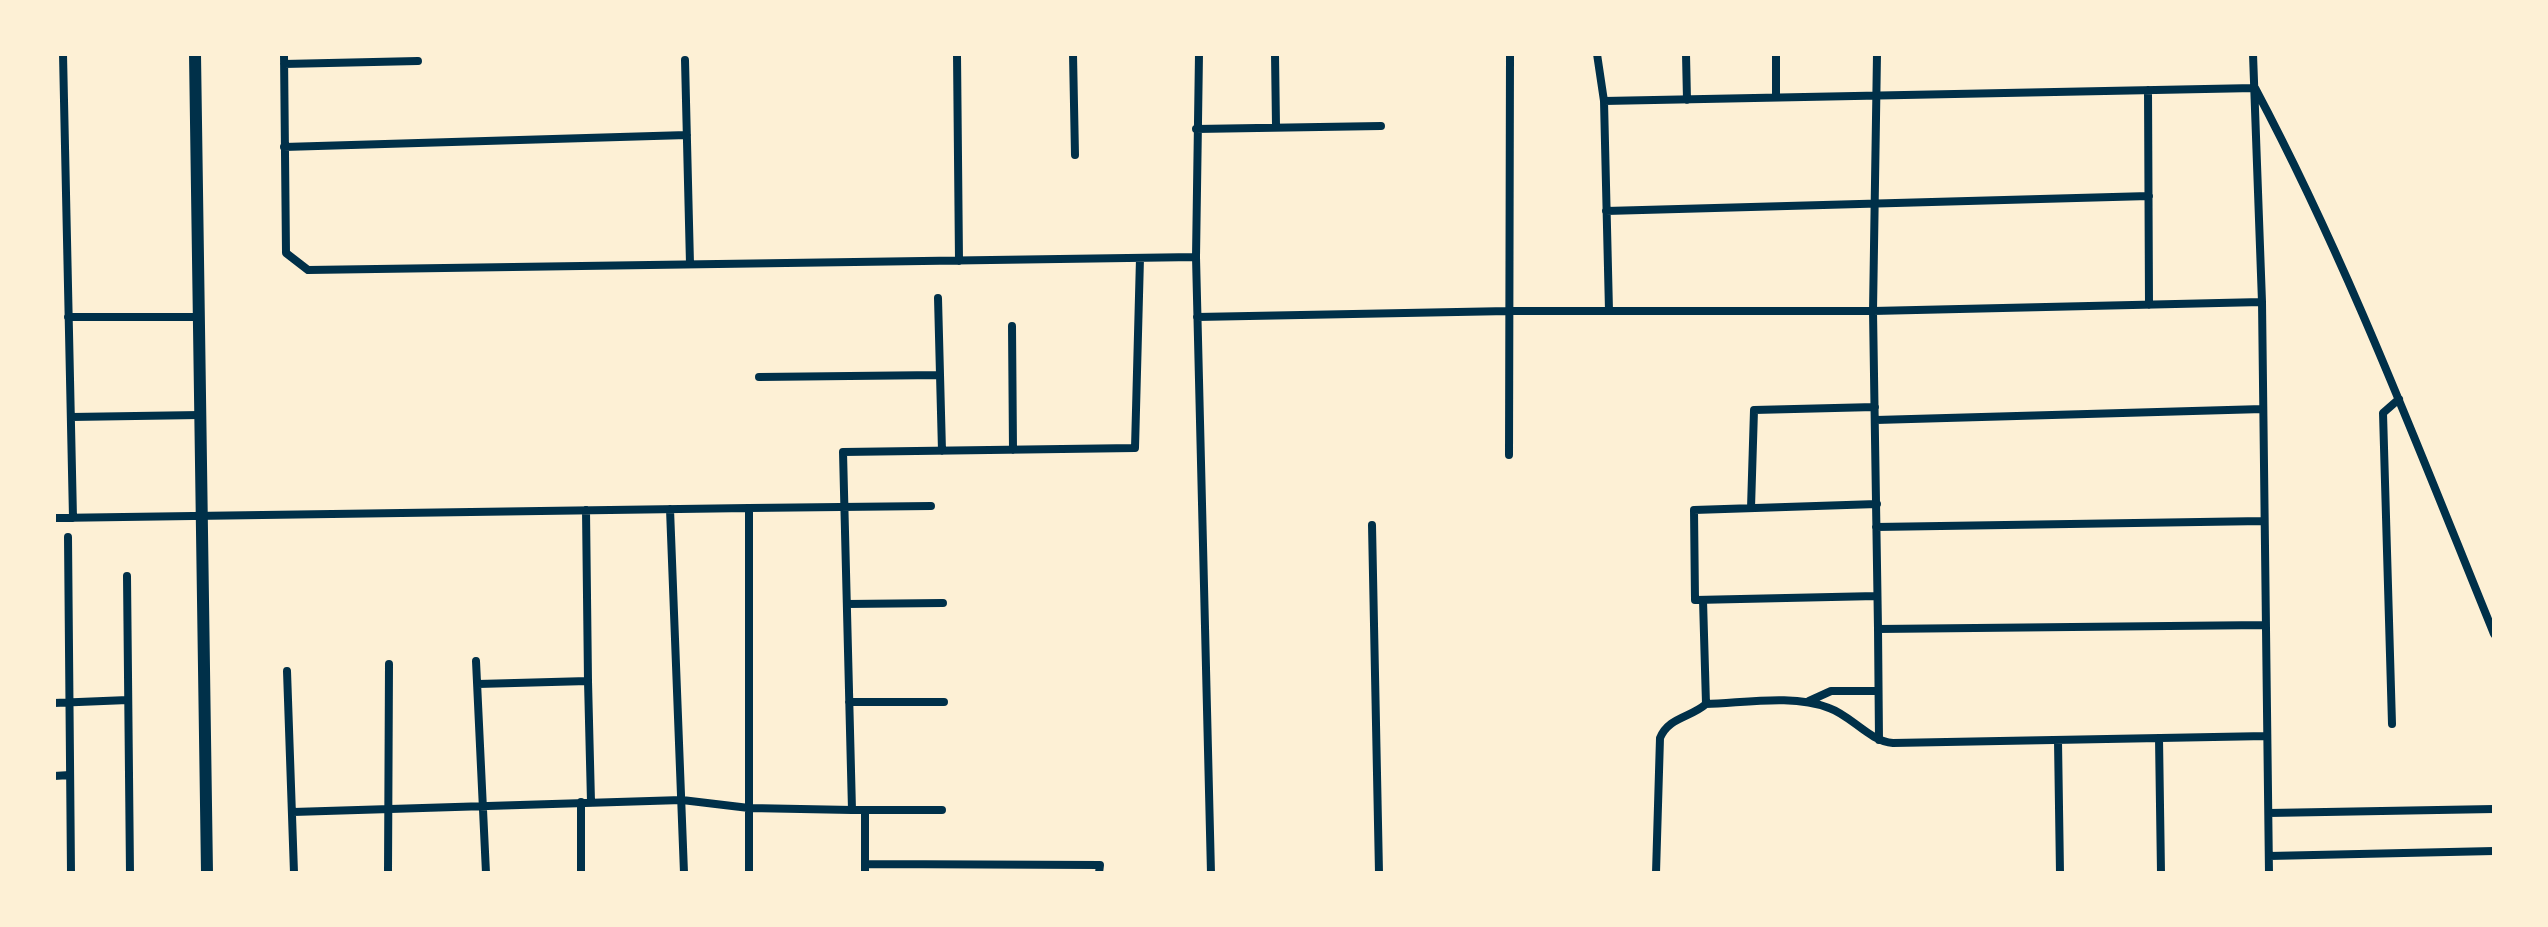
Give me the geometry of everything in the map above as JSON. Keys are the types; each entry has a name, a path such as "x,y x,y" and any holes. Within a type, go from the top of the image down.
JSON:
{"street":[{"path":"63,54 73,518"},
{"path":"195,54 207,873"},
{"path":"284,54 286,253 308,270 1196,257"},
{"path":"957,54 959,261"},
{"path":"1073,54 1075,155"},
{"path":"1199,54 1201,95 1196,129 1196,257 1211,873"},
{"path":"1275,54 1276,126"},
{"path":"1509,455 1510,54"},
{"path":"1597,54 1604,101 1609,311"},
{"path":"1686,54 1687,100"},
{"path":"1776,54 1776,96"},
{"path":"1877,54 1873,311 1879,740"},
{"path":"2253,54 2262,302 2269,873"},
{"path":"685,60 690,264"},
{"path":"284,64 418,61"},
{"path":"1604,101 2255,88"},
{"path":"2255,88 2289,153 2399,399 2494,634"},
{"path":"2148,90 2149,305"},
{"path":"1196,129 1381,126"},
{"path":"284,147 687,135"},
{"path":"1606,211 2149,196"},
{"path":"852,810 843,452 1135,448 1140,258"},
{"path":"938,298 942,451"},
{"path":"1197,317 1509,311 1873,311 2262,302"},
{"path":"68,317 199,317"},
{"path":"1012,326 1013,450"},
{"path":"759,377 940,375"},
{"path":"2392,724 2383,413 2399,399"},
{"path":"1751,508 1754,410 1875,407"},
{"path":"1876,420 2263,409"},
{"path":"71,417 200,415"},
{"path":"1877,504 1694,510 1695,600 1877,596"},
{"path":"54,518 931,506"},
{"path":"749,508 749,873"},
{"path":"670,509 684,873"},
{"path":"581,873 586,802 588,681 586,510"},
{"path":"1876,527 2264,521"},
{"path":"1372,525 1379,873"},
{"path":"68,537 71,873"},
{"path":"127,576 130,873"},
{"path":"1703,600 1706,704"},
{"path":"847,604 943,603"},
{"path":"1878,629 2266,625"},
{"path":"476,661 486,873"},
{"path":"388,873 389,664"},
{"path":"287,671 294,873"},
{"path":"478,684 588,681"},
{"path":"1807,701 1831,691 1878,691"},
{"path":"54,703 128,700"},
{"path":"1656,873 1660,738 1673,721 1696,713 1706,704 1807,701 1840,712 1879,740 1893,743 2267,736"},
{"path":"849,702 944,702"},
{"path":"2159,738 2161,873"},
{"path":"2058,741 2060,873"},
{"path":"54,776 70,775"},
{"path":"293,812 682,800 749,808 942,810"},
{"path":"2269,813 2494,809"},
{"path":"865,810 865,869 1100,865 1099,873"},
{"path":"2269,856 2494,851"}]}
